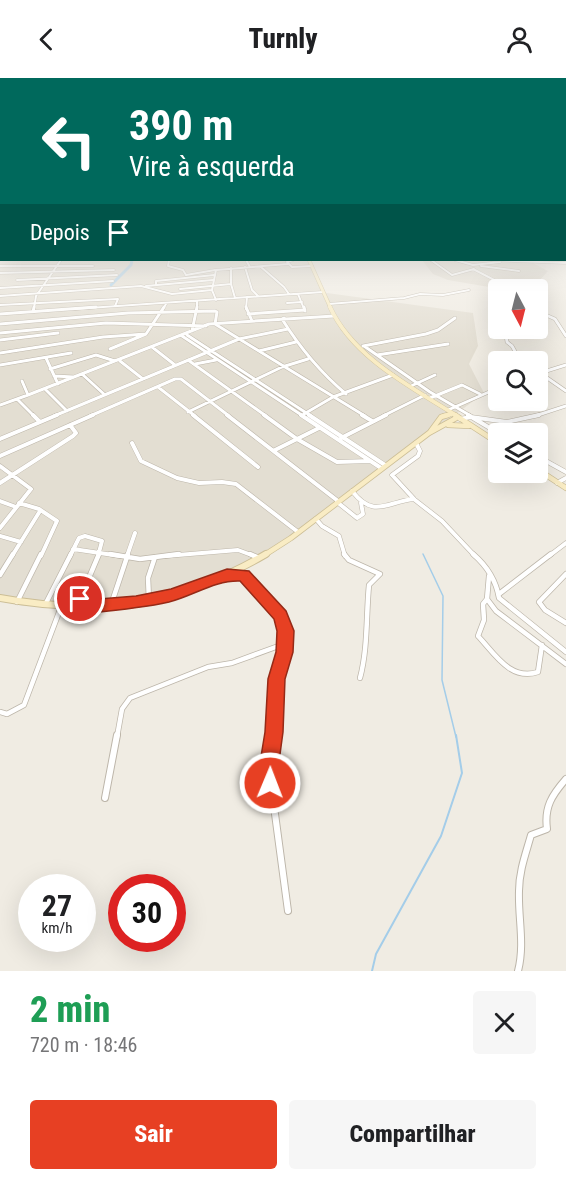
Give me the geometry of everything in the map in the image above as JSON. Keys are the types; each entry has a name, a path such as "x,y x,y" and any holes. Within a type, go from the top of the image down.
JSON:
{"main road":[{"path":"312,267 334,315 362,346 394,375 488,437"},
{"path":"429,433 441,417 441,410 431,399"},
{"path":"441,417 457,416"},
{"path":"0,598 45,606 111,605 149,600 199,586 260,558 316,519 429,433 445,426 457,416"},
{"path":"445,426 473,427"},
{"path":"548,477 566,488"}],"street":[{"path":"33,312 41,287 55,267"},
{"path":"171,267 183,270 186,275"},
{"path":"245,267 252,290 258,296"},
{"path":"180,277 215,270 253,267"},
{"path":"260,267 265,273 287,289 289,294"},
{"path":"440,267 452,275 474,269 493,279"},
{"path":"485,267 519,271"},
{"path":"231,268 231,284 235,298"},
{"path":"0,273 114,270"},
{"path":"215,270 212,290 216,300"},
{"path":"17,280 117,275"},
{"path":"156,284 156,281 180,277 214,275"},
{"path":"0,296 213,280"},
{"path":"0,288 113,281"},
{"path":"172,303 184,282"},
{"path":"180,289 231,284"},
{"path":"146,286 177,294 212,290"},
{"path":"329,304 429,294 443,295 469,290"},
{"path":"0,314 323,292"},
{"path":"298,294 307,315"},
{"path":"247,297 248,314 251,320"},
{"path":"0,305 118,299 115,306"},
{"path":"192,331 197,301"},
{"path":"287,303 302,302"},
{"path":"110,349 146,334 167,303"},
{"path":"248,314 305,310"},
{"path":"0,324 128,313 197,311 216,311 216,322"},
{"path":"282,319 287,316 288,312"},
{"path":"251,320 287,316 334,315"},
{"path":"0,405 184,335 204,325 216,322 334,315"},
{"path":"548,316 560,325 566,336"},
{"path":"362,346 423,335 442,329 455,318"},
{"path":"282,319 308,358 346,394"},
{"path":"0,333 106,322 204,325"},
{"path":"216,322 282,367 372,421"},
{"path":"560,325 566,326"},
{"path":"0,439 239,339 288,329"},
{"path":"0,340 58,333"},
{"path":"0,353 103,337 146,334"},
{"path":"184,335 211,350 232,367"},
{"path":"184,335 206,352 378,460 414,500 452,530 465,547 484,564 506,604 566,652"},
{"path":"507,339 515,351"},
{"path":"258,351 296,342"},
{"path":"376,356 448,344"},
{"path":"362,346 418,384 488,427"},
{"path":"152,347 175,365"},
{"path":"0,365 71,353"},
{"path":"50,369 96,355 117,361 143,379"},
{"path":"46,358 58,384"},
{"path":"188,412 282,367 308,358"},
{"path":"194,365 217,359"},
{"path":"188,360 297,439 337,462 378,460"},
{"path":"548,370 566,366"},
{"path":"82,375 105,395"},
{"path":"301,416 333,397 394,375"},
{"path":"411,386 435,375"},
{"path":"54,376 75,377"},
{"path":"0,456 175,379 181,379 274,450 357,518 363,514 361,502 352,491"},
{"path":"548,379 566,391"},
{"path":"22,381 28,395"},
{"path":"254,381 301,416 383,467"},
{"path":"557,385 566,383"},
{"path":"431,399 462,384 480,394"},
{"path":"158,387 258,467"},
{"path":"45,389 67,411"},
{"path":"448,410 488,391"},
{"path":"338,440 425,395"},
{"path":"18,400 40,422"},
{"path":"457,416 499,422 521,421 566,406"},
{"path":"0,483 73,436 76,433 70,424"},
{"path":"274,450 320,428"},
{"path":"132,443 141,461 184,479 198,483 221,481 236,484 298,532"},
{"path":"392,475 418,456 420,451 416,443"},
{"path":"548,462 566,472"},
{"path":"0,466 31,488 0,528"},
{"path":"557,483 566,478"},
{"path":"361,502 383,507 414,500"},
{"path":"0,501 40,511 57,521 17,602"},
{"path":"0,575 40,511"},
{"path":"316,519 322,526 339,536 343,552 348,559 375,569 380,574 369,585 365,631 366,655 360,678"},
{"path":"111,605 135,532"},
{"path":"0,536 21,542"},
{"path":"45,606 79,538 85,536 104,542 77,607"},
{"path":"499,594 566,543"},
{"path":"73,549 126,558 238,550 260,558"},
{"path":"149,600 148,578 155,557"},
{"path":"227,574 243,576 280,616 285,631 281,668 276,679 274,732 268,769 288,911"},
{"path":"566,574 539,602 545,610 566,622"},
{"path":"489,575 487,599 483,604 483,620 478,636 510,671 530,675 538,672 542,645"},
{"path":"487,599 496,611 566,664"},
{"path":"0,712 7,714 24,705 61,607"},
{"path":"105,798 122,709 130,698 179,677 208,667 232,663 284,644"},
{"path":"518,971 521,867 531,835 548,829 544,812 548,800 566,779"}],"shaded area":[{"path":"0,267 311,267 323,292 473,313 478,346 469,364 484,393 272,552 208,584 90,608 24,606 0,601"},
{"path":"427,267 540,267 548,271 541,279 488,279 488,287 448,280 433,274"}],"waterway":[{"path":"111,285 129,267"},
{"path":"423,554 443,596 442,680 456,737"},
{"path":"372,971 376,954 441,836 462,773 456,735"}],"route":[{"path":"80,599 77,607 136,602 171,595 227,574 243,576 280,616 285,631 285,652 276,679 274,732 268,769 270,783"}]}
